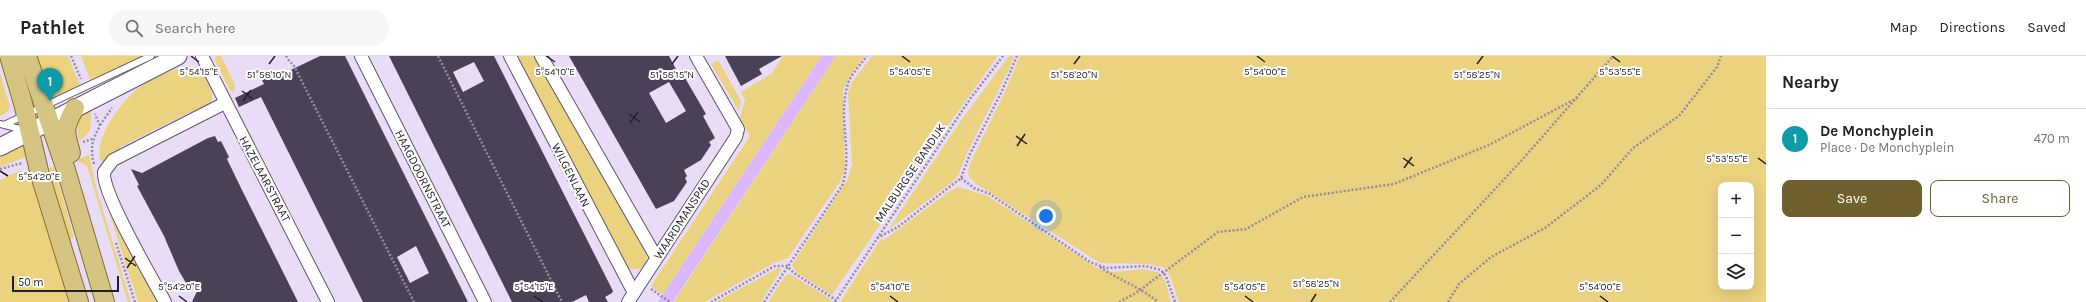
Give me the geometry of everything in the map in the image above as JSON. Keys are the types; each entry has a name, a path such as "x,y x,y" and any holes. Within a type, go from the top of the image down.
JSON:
{"main road":[{"path":"9,56 40,175 79,302"},
{"path":"27,56 66,170 105,302"},
{"path":"75,108 66,123 65,132 112,299 111,302"}],"street":[{"path":"0,147 27,124 47,115 75,108 178,56"},
{"name":"HAZELAARSTRAAT","path":"202,56 225,104 328,302"},
{"name":"HAAGDOORNSTRAAT","path":"361,56 486,302"},
{"name":"WILGENLAAN","path":"510,56 631,298"},
{"path":"541,56 656,257"},
{"name":"WAARDMANSPAD","path":"631,298 656,257 736,137 738,129 696,56"},
{"path":"165,302 118,212 104,179 104,172 113,160 225,104"}],"lane":[{"path":"47,115 151,56"},
{"path":"3,124 27,124"},
{"path":"3,124 27,124"}],"path":[{"path":"286,56 293,64 414,302"},
{"path":"438,56 562,302"},
{"path":"764,302 842,186 846,176 848,157 844,102 850,80 867,56"},
{"name":"MALBURGSE BANDIJK","path":"835,301 970,99 1003,56"},
{"path":"877,238 898,227 960,178 1005,85 1017,56"},
{"path":"1390,302 1577,98 1613,56"},
{"path":"1448,302 1459,284 1491,257 1545,228 1601,185 1633,148 1679,116 1717,67 1721,56"},
{"path":"1119,302 1141,290 1218,232 1246,229 1303,197 1394,184 1489,145 1577,98"},
{"path":"92,139 91,150 93,163"},
{"path":"960,178 974,188 990,194 1090,262 1114,277 1141,290 1158,302"},
{"path":"710,302 775,266 787,266 835,301"},
{"path":"1098,266 1106,268 1146,266 1163,272 1166,276 1175,302"},
{"path":"655,291 670,302"}],"shaded area":[{"path":"37,56 68,56 81,87 57,99 50,97"},
{"path":"81,56 142,56 91,82"},
{"path":"216,56 221,56 235,85 232,93 215,61"},
{"path":"516,56 536,56 646,250 646,260 640,269 628,269"},
{"path":"783,56 822,56 663,295 651,286 750,136 740,118 745,100 741,92 772,73"},
{"path":"822,56 836,56 673,302 658,302"},
{"path":"836,56 865,56 854,70 843,90 845,170 841,180 788,258 774,263 705,302 674,302"},
{"path":"872,56 998,56 941,135 832,295 796,272 792,265 848,179 852,165 848,93 852,82"},
{"path":"1009,56 1014,56 1010,67 967,153 958,176 951,183 888,230 960,122"},
{"path":"1020,56 1766,56 1766,302 1179,302 1170,276 1165,268 1148,264 1100,263 975,183 969,176 968,170 1005,92"},
{"path":"718,60 741,101 739,111 711,64"},
{"path":"187,65 190,70 201,71 205,78 212,95 212,100 209,104 196,114 190,112 120,147 118,153 105,162 101,161 101,141 106,129 112,118 128,97 149,81"},
{"path":"0,73 10,107 6,113 0,116"},
{"path":"90,110 91,123 89,132 79,140 77,123 80,114"},
{"path":"21,142 26,157 0,167 0,151"},
{"path":"89,155 97,191 131,302 128,302 87,166 79,162 78,159"},
{"path":"54,167 74,238 68,240 45,169"},
{"path":"19,171 31,171 70,302 0,302 0,180"},
{"path":"101,186 160,302 138,302"},
{"path":"958,187 988,196 1099,269 1114,272 1142,269 1157,272 1165,280 1171,302 840,302 881,239 884,240 950,191"},
{"path":"780,267 781,270 761,302 716,302"},
{"path":"790,274 832,300 830,302 768,302 786,275"}],"building":[{"path":"320,56 345,56 468,302 363,302 261,97 239,107 235,98 264,84 262,80 272,75 274,78","holes":["416,246 429,273 410,283 397,257"]},
{"path":"389,56 494,56 613,291 605,297 608,302 589,302 586,295 572,302 512,302","holes":["474,62 484,81 463,92 453,72"]},
{"path":"569,56 669,56 678,73 681,71 706,114 703,116 715,138 709,142 711,145 701,160 684,170 687,176 685,178 687,182 674,201 656,209","holes":["669,82 686,111 666,123 649,93"]},
{"path":"725,56 782,56 759,69 762,74 741,86"},
{"path":"215,136 218,142 221,141 229,157 227,159 298,302 192,302 198,289 189,288 179,271 164,236 137,186 139,185 131,169 142,173 208,138"}],"place":[{"name":"De Monchyplein","path":"50,101"}]}
